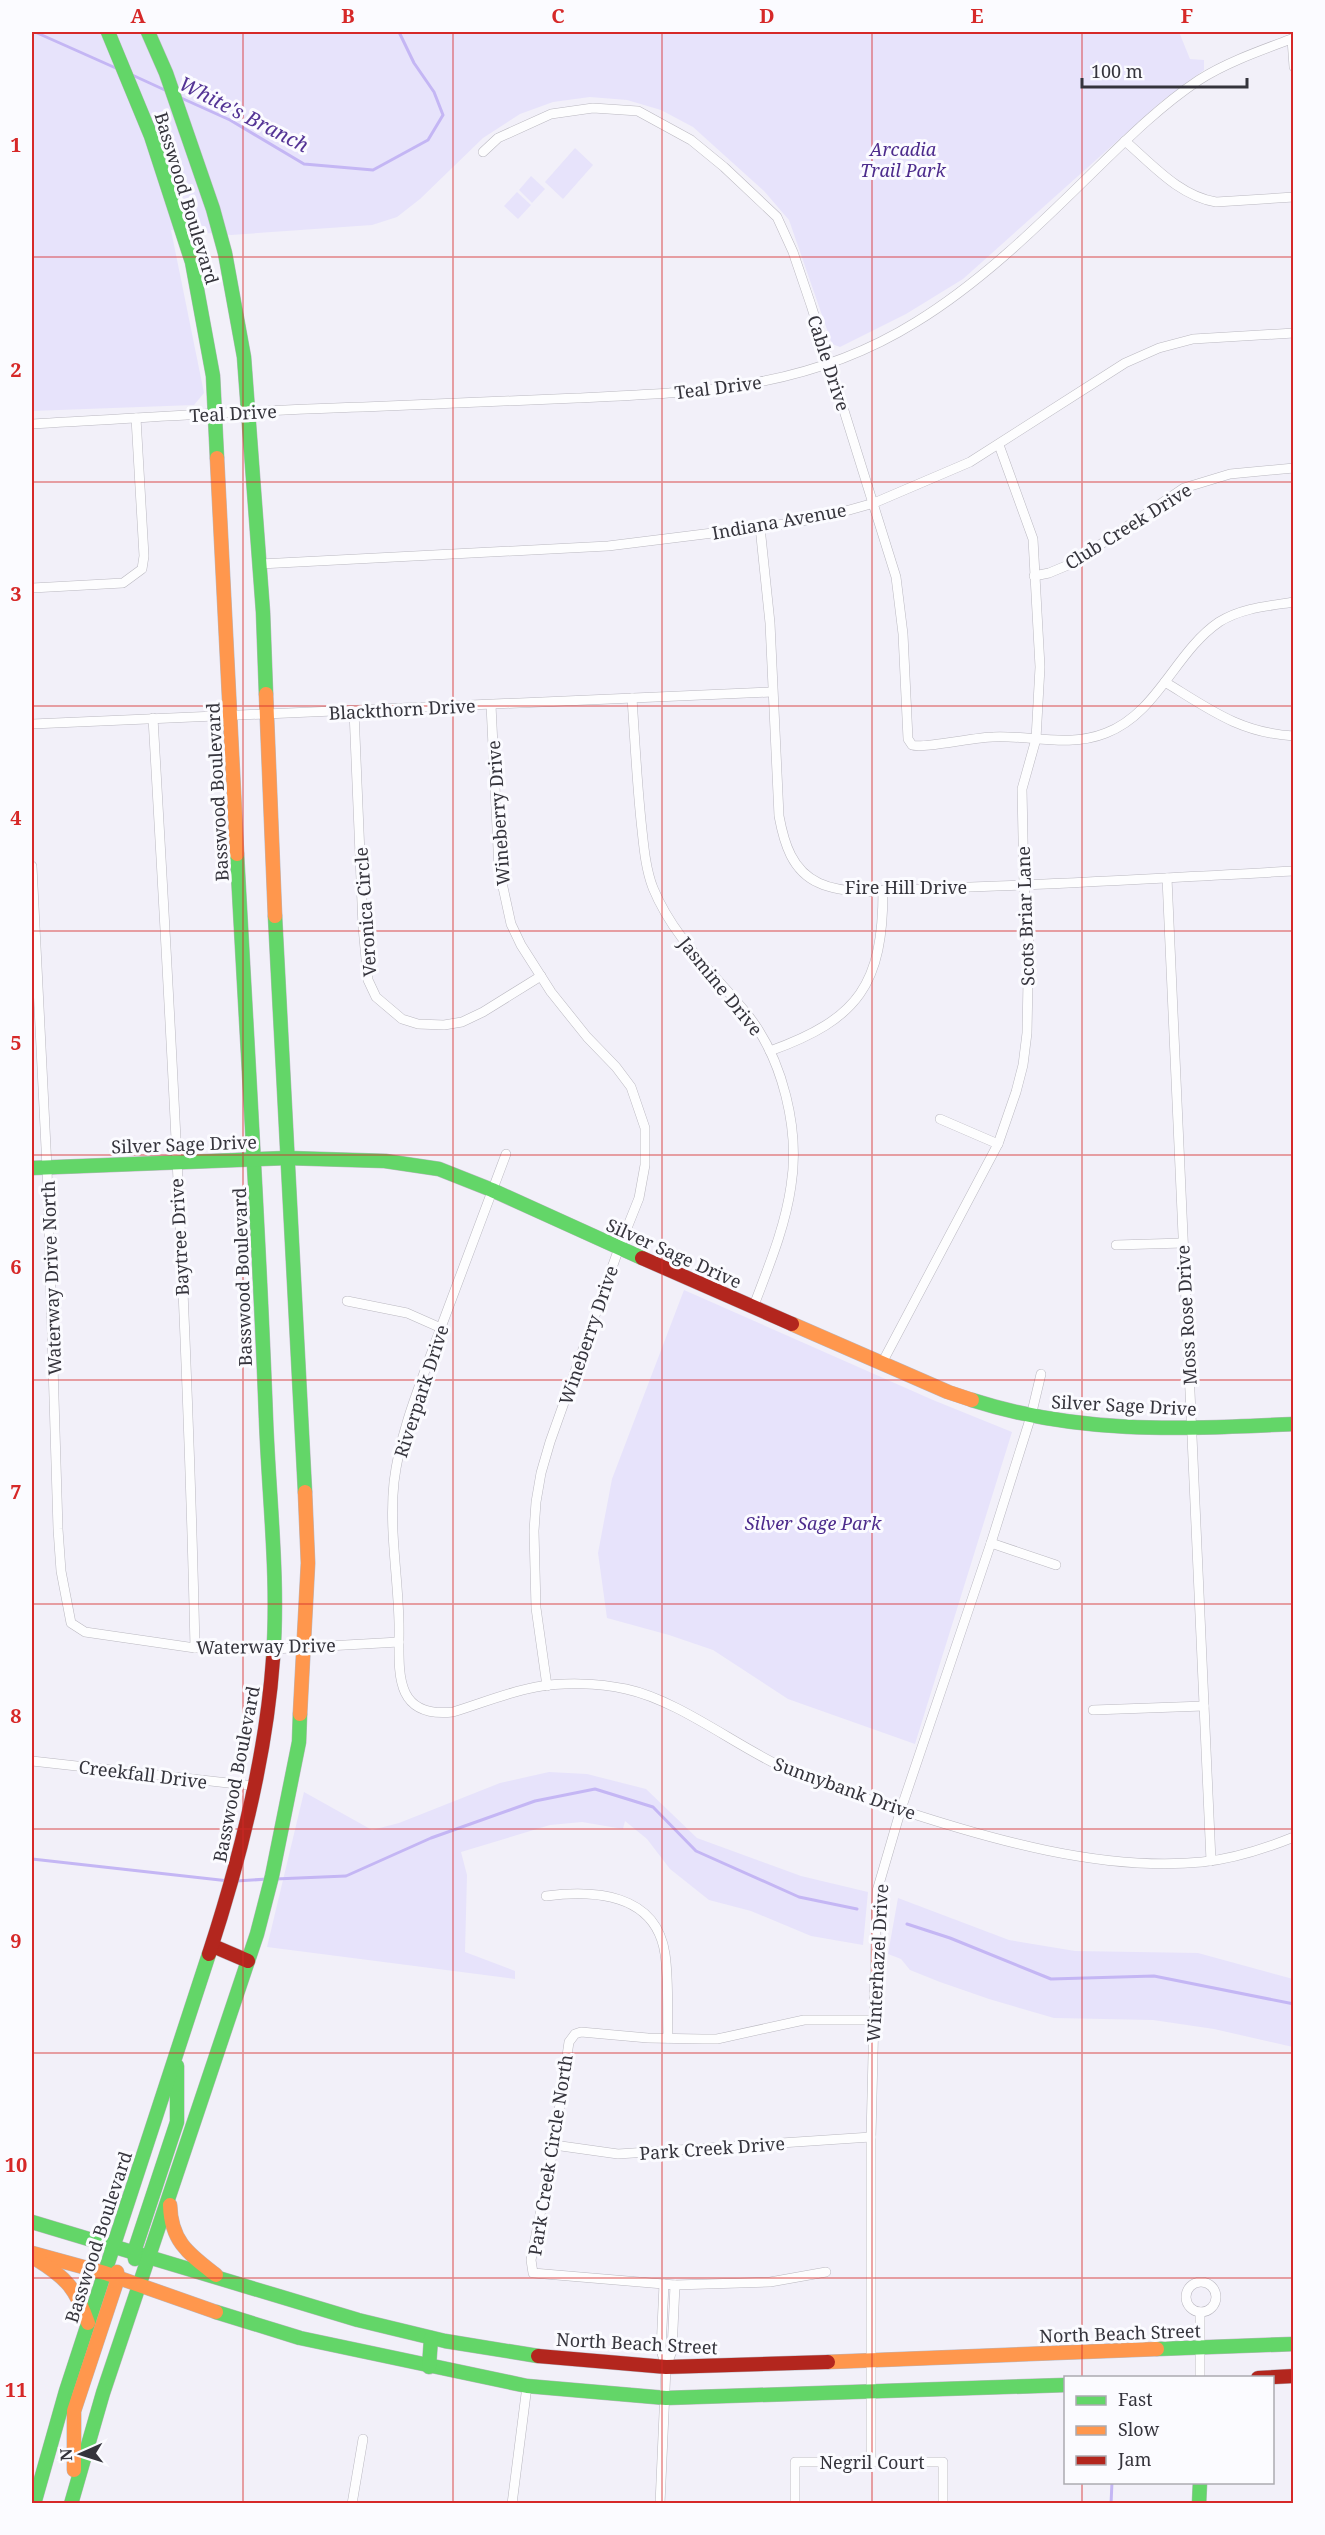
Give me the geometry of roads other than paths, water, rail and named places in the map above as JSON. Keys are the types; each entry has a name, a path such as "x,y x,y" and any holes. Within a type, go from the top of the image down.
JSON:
{"main road":[{"name":"Basswood Boulevard","path":"34,2504 50,2443 88,2323 213,1946 238,1862 255,1786 272,1678 274,1649 276,1578 266,1427 216,414 207,340 192,262 151,136 108,32"},
{"name":"Basswood Boulevard","path":"72,2497 100,2402 248,1961 262,1911 299,1742 305,1647 307,1542 260,564 243,357 235,308 213,209 187,129 150,37"},
{"name":"Silver Sage Drive","path":"32,1168 287,1158 385,1161 439,1169 492,1190 753,1308 948,1392 1031,1416 1085,1425 1191,1428 1293,1424"},
{"path":"213,1946 248,1961"},
{"path":"139,2285 134,2252 177,2122 177,2054"},
{"path":"171,2189 170,2217 177,2241 189,2254 224,2281"},
{"name":"North Beach Street","path":"32,2222 358,2320 431,2338 527,2355 666,2367 870,2362 1293,2344"},
{"path":"72,2497 74,2411 118,2278 114,2246"},
{"path":"32,2255 105,2273 300,2338 526,2386 666,2398 1064,2385"},
{"path":"32,2255 64,2276 79,2298 88,2323"},
{"path":"429,2367 431,2338"},
{"path":"1274,2377 1293,2376"},
{"path":"1199,2504 1200,2484"}],"street":[{"path":"1293,39 1293,67"},
{"name":"Teal Drive","path":"32,424 248,412 697,393 781,378 861,352 917,322 1034,230 1125,141 1173,99 1217,70 1293,39"},
{"name":"Cable Drive","path":"483,152 498,138 551,114 593,108 638,111 691,140 724,167 777,217 793,252 896,577 903,634 908,739 915,747 994,737 1036,739"},
{"path":"1125,141 1178,186 1204,200 1293,197"},
{"name":"Indiana Avenue","path":"260,564 608,546 828,516 874,503 970,462 1125,363 1159,348 1192,339 1293,333"},
{"path":"32,588 106,586 123,583 137,575 142,569 144,556 136,418"},
{"name":"Scots Briar Lane","path":"882,1363 998,1144 1016,1092 1027,1033 1029,927 1024,885 1022,789 1036,739 1040,668 1031,529 999,445"},
{"name":"Club Creek Drive","path":"1034,576 1049,573 1073,563 1184,488 1230,474 1293,468"},
{"name":"Fire Hill Drive","path":"760,527 768,601 779,816 784,842 794,861 818,883 850,890 883,890 1293,871"},
{"path":"1036,739 1068,742 1107,733 1136,715 1200,638 1220,622 1254,608 1293,602"},
{"path":"1165,682 1229,721 1251,730 1273,735 1293,736"},
{"name":"Blackthorn Drive","path":"32,724 772,692"},
{"name":"Jasmine Drive","path":"633,698 640,812 645,855 652,885 675,930 748,1016 770,1051 781,1076 787,1101 793,1152 791,1185 778,1238 753,1308"},
{"name":"Wineberry Drive","path":"492,705 501,880 511,924 541,976 587,1036 631,1087 645,1128 645,1165 639,1198 619,1248 541,1473 534,1531 536,1608 547,1686"},
{"name":"Veronica Circle","path":"354,711 363,927 368,980 376,997 402,1019 418,1024 444,1026 462,1022 483,1012 541,976"},
{"name":"Baytree Drive","path":"153,718 188,1412 195,1648"},
{"name":"Waterway Drive North","path":"32,866 47,1168 58,1529 69,1618"},
{"name":"Moss Rose Drive","path":"1167,878 1211,1861"},
{"path":"770,1051 814,1033 839,1016 855,1001 867,983 880,944 883,890"},
{"path":"940,1119 998,1144"},
{"name":"Riverpark Drive","path":"412,1703 406,1698 400,1683 393,1533 394,1483 400,1447 413,1402 506,1154"},
{"path":"1116,1245 1183,1243"},
{"path":"347,1301 407,1313 441,1328"},
{"name":"Winterhazel Drive","path":"870,2462 871,2138 877,1891 901,1809 991,1543 1031,1416 1041,1374"},
{"path":"991,1543 1056,1565"},
{"name":"Waterway Drive","path":"69,1618 76,1628 85,1632 195,1648 274,1649 399,1642"},
{"name":"Sunnybank Drive","path":"412,1703 427,1711 441,1713 453,1712 536,1687 563,1684 625,1689 646,1695 750,1751 808,1779 941,1823 1074,1855 1161,1863 1211,1861 1271,1846 1293,1837"},
{"path":"1092,1710 1204,1706"},
{"name":"Creekfall Drive","path":"32,1761 255,1786"},
{"path":"546,1896 568,1893 609,1895 627,1902 653,1923 661,1938 665,1954 668,2038 717,2039 804,2020 873,2019"},
{"name":"Park Creek Circle North","path":"664,2284 533,2273 531,2260 554,2145 571,2037 581,2032 668,2038"},
{"name":"Park Creek Drive","path":"554,2145 618,2154 871,2138"},
{"path":"660,2504 666,2398 666,2367 661,2350 664,2284 770,2282 826,2272"},
{"path":"666,2367 672,2351 675,2285"},
{"path":"1200,2312 1200,2376"},
{"path":"512,2504 526,2386"},
{"path":"352,2504 363,2439"},
{"name":"Negril Court","path":"795,2504 795,2462 943,2462 943,2504"}],"waterway":[{"name":"White's Branch","path":"35,32 118,69"},
{"name":"White's Branch","path":"179,97 230,120 304,164 373,170 428,140 443,115 434,92 414,63 399,32"},
{"name":"White's Branch","path":"130,74 167,91"},
{"path":"275,1879 346,1876 431,1838 535,1801 595,1789 653,1807 696,1851 799,1897 857,1909"},
{"path":"32,1859 229,1881"},
{"path":"236,1881 268,1879"},
{"path":"907,1924 950,1938 1051,1979 1154,1976 1294,2004"},
{"path":"1111,2504 1112,2484"}],"park label":[{"name":"Arcadia Trail Park","path":"903,159"},
{"name":"Silver Sage Park","path":"813,1523"}]}
